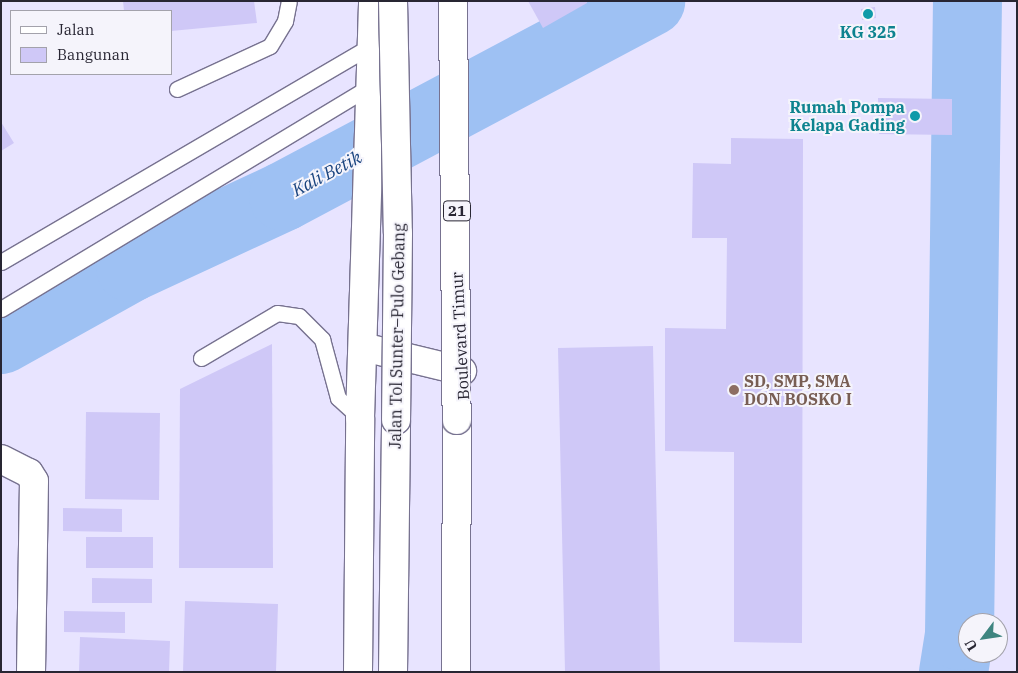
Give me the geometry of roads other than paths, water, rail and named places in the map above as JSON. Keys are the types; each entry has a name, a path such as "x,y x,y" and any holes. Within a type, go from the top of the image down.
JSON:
{"main road":[{"path":"358,672 360,418 369,96 374,5"},
{"name":"Jalan Tol Sunter–Pulo Gebang","path":"374,5 398,234 393,672"},
{"name":"Boulevard Timur","path":"452,5 448,79 462,371 469,672"},
{"name":"21","path":"452,5 457,124 456,672"},
{"path":"363,347 462,371"},
{"path":"1,459 29,473 34,481 31,672"}],"lane":[{"path":"177,89 270,46 286,21 290,1"},
{"path":"1,262 373,45"},
{"path":"1,309 369,96"},
{"path":"201,358 278,313 300,316 322,339 338,398 360,418"}],"waterway":[{"name":"Kali Betik","path":"1,339 130,267 283,196 650,1"},
{"path":"953,672 959,635 967,1"}],"place":[{"name":"KG 325","path":"868,14"},
{"name":"Rumah Pompa Kelapa Gading","path":"915,116"},
{"name":"SD, SMP, SMA DON BOSKO I","path":"734,390"}]}
